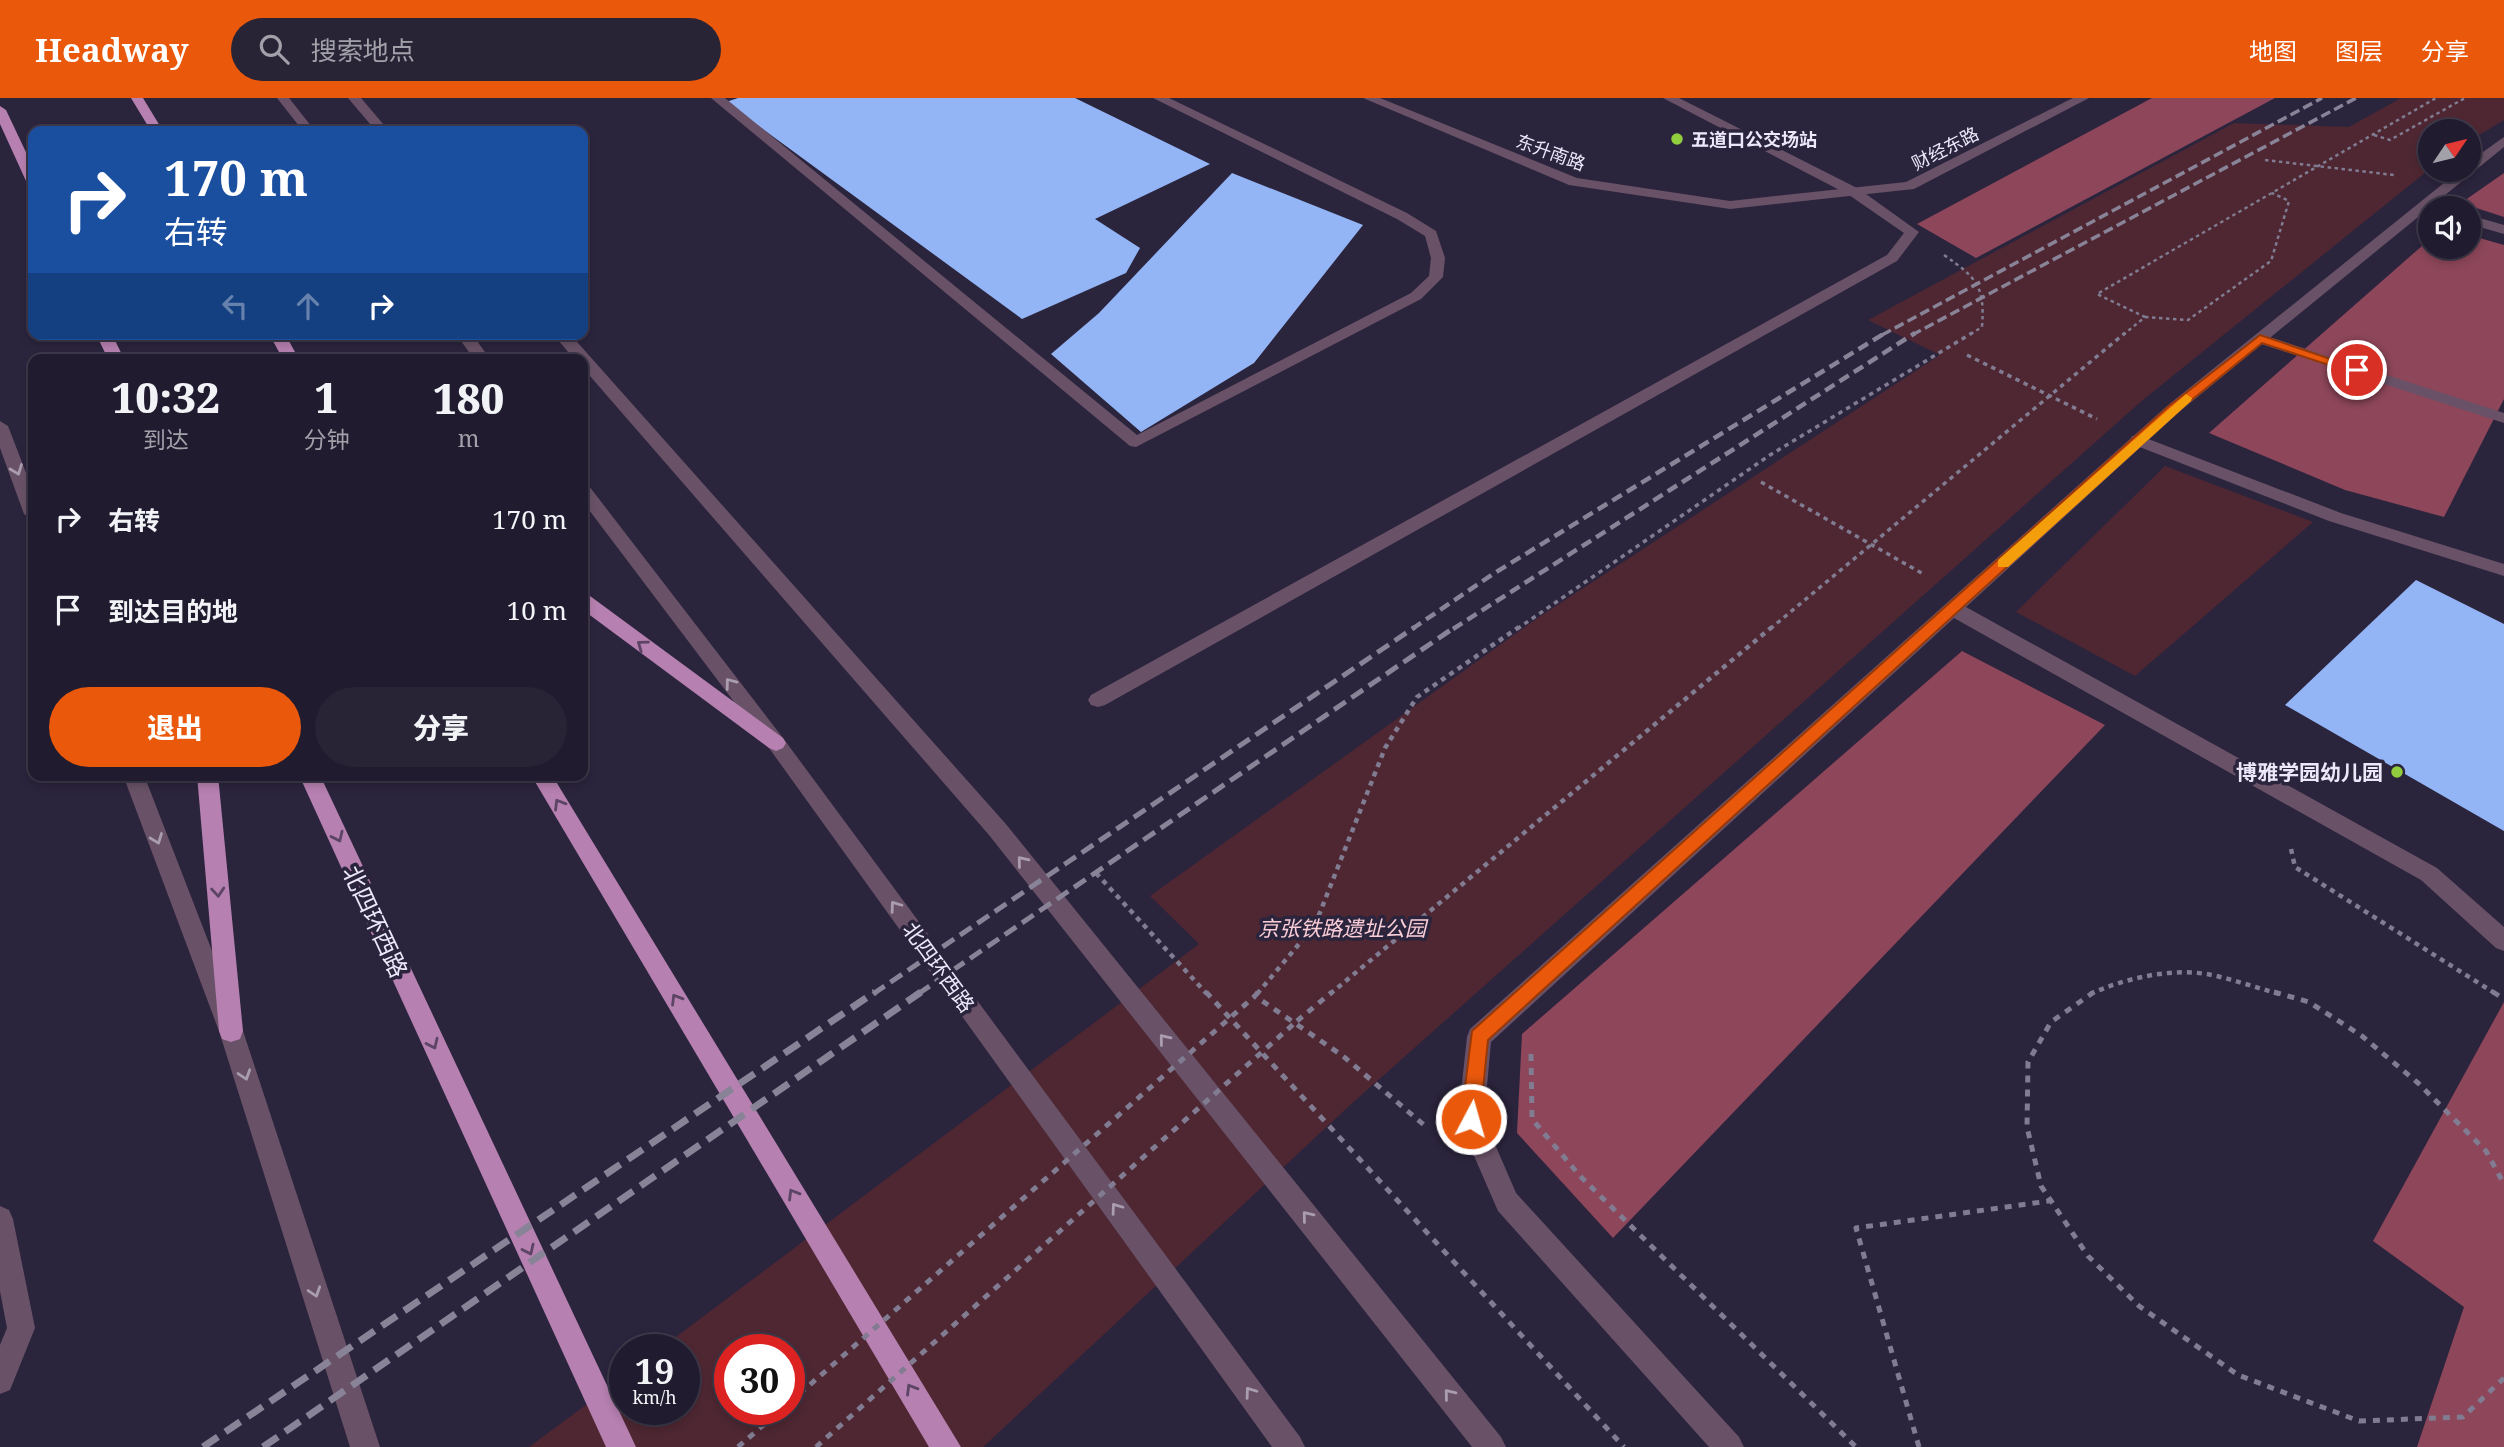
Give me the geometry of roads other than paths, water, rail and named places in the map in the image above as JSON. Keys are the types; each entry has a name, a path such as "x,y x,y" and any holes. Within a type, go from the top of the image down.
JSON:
{"highway":[{"path":"137,98 154,126"},
{"path":"0,110 28,170"},
{"path":"588,605 776,743"},
{"path":"209,781 231,1031"},
{"name":"北四环西路","path":"312,781 621,1447"},
{"path":"545,781 946,1447"}],"street":[{"path":"283,98 305,126"},
{"path":"354,98 379,126"},
{"path":"717,98 1136,442 1416,296 1436,277 1438,258 1430,234 1402,216 1159,98"},
{"name":"东升南路","path":"1369,98 1574,182 1730,205"},
{"path":"1098,700 1892,258 1912,233 1854,192 1725,124 1669,98"},
{"name":"财经东路","path":"1730,205 1909,186 2083,98"},
{"path":"2482,159 2504,141"},
{"path":"2440,196 2454,182"},
{"path":"1729,1447 1507,1202 1471,1119 1479,1037 2138,440 2260,339 2418,215"},
{"path":"2481,223 2504,230"},
{"path":"2260,339 2503,418"},
{"path":"566,340 579,354"},
{"path":"588,365 997,829 1492,1447"},
{"path":"0,426 28,501"},
{"path":"2138,440 2335,517 2504,570"},
{"name":"北四环西路","path":"588,497 776,743 1290,1447"},
{"path":"1960,603 2429,874 2504,941"},
{"path":"135,781 231,1031 365,1447"},
{"path":"0,1219 21,1328 0,1380"}],"railway":[{"path":"1882,335 2322,98"},
{"path":"1912,335 2356,98"},
{"path":"1412,629 1493,574 1885,333"},
{"path":"1453,629 1915,333"},
{"path":"873,994 1415,627"},
{"path":"918,994 1455,627"},
{"path":"203,1447 875,992"},
{"path":"263,1447 921,992"}],"place":[{"name":"五道口公交场站","path":"1677,139"},
{"name":"博雅学园幼儿园","path":"2397,772"}],"park label":[{"name":"京张铁路遗址公园","path":"1342,928"}]}
